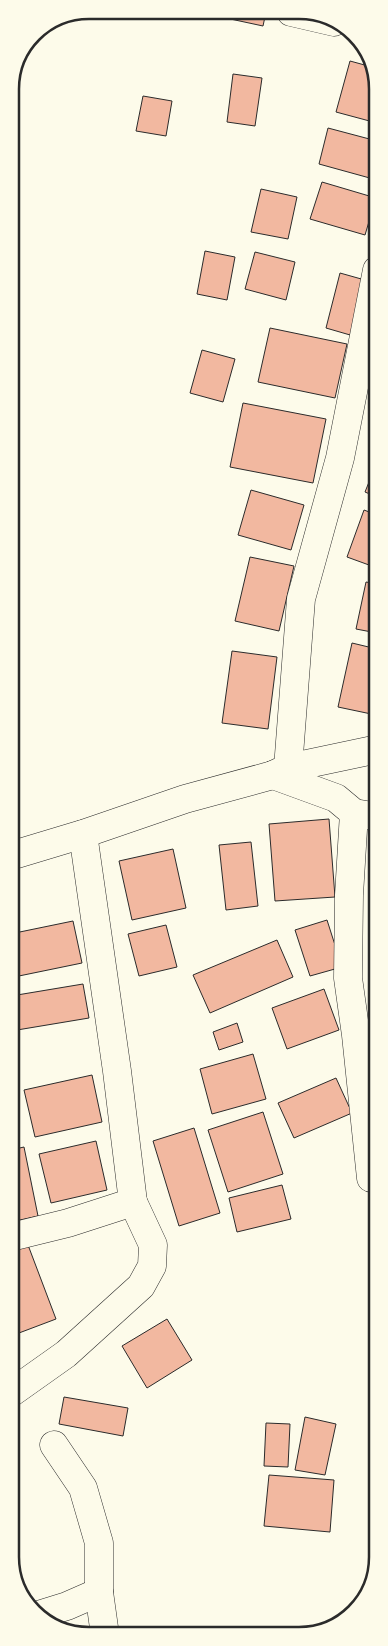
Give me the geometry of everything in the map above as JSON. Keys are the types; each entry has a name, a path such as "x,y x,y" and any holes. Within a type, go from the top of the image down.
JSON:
{"street":[{"path":"280,771 300,599 340,458 369,311"},
{"path":"19,853 83,834 185,799 280,771 369,751"},
{"path":"280,771 366,815 349,895 348,978 369,1159"},
{"path":"19,1387 66,1354 141,1286 152,1266 153,1245 133,1202 117,1071 83,834"},
{"path":"19,1236 68,1223 133,1202"},
{"path":"54,1445 83,1488 99,1543 99,1592 104,1627"},
{"path":"46,1612 99,1592"}],"building":[{"path":"230,19 264,19 263,26"},
{"path":"350,61 365,65 369,80 369,121 336,112"},
{"path":"233,74 262,78 255,126 227,122"},
{"path":"143,96 172,101 166,136 136,131"},
{"path":"328,128 369,139 369,178 319,164"},
{"path":"322,182 369,196 369,222 365,235 310,219"},
{"path":"261,189 297,197 288,239 251,232"},
{"path":"205,251 235,257 227,300 197,294"},
{"path":"255,252 295,262 286,300 245,289"},
{"path":"340,273 369,281 369,293 357,337 326,328"},
{"path":"270,328 347,344 335,398 258,382"},
{"path":"202,350 235,359 223,402 190,393"},
{"path":"243,403 326,419 313,483 230,467"},
{"path":"369,482 369,494 365,492"},
{"path":"251,490 304,505 291,550 238,535"},
{"path":"364,510 369,512 369,565 347,557"},
{"path":"250,557 294,566 279,631 235,621"},
{"path":"366,582 369,583 369,631 356,629"},
{"path":"352,643 369,647 369,714 338,707"},
{"path":"232,651 277,657 268,729 222,723"},
{"path":"329,819 335,897 275,901 269,824"},
{"path":"251,842 258,906 226,910 219,845"},
{"path":"173,849 186,908 132,920 119,861"},
{"path":"327,920 342,967 310,976 295,930"},
{"path":"73,921 82,963 19,976 19,932"},
{"path":"166,925 177,967 139,976 128,934"},
{"path":"277,940 293,977 210,1013 193,975"},
{"path":"83,984 89,1018 19,1030 19,995"},
{"path":"324,989 339,1030 287,1049 272,1008"},
{"path":"237,1023 243,1042 219,1050 213,1032"},
{"path":"253,1054 266,1099 212,1114 200,1069"},
{"path":"92,1075 102,1122 35,1137 24,1090"},
{"path":"336,1078 352,1113 294,1138 278,1103"},
{"path":"263,1112 283,1174 228,1192 208,1130"},
{"path":"194,1128 220,1213 179,1226 153,1141"},
{"path":"96,1141 107,1190 51,1203 39,1154"},
{"path":"24,1147 38,1216 19,1220 19,1148"},
{"path":"282,1185 291,1219 237,1232 229,1198"},
{"path":"28,1245 56,1319 19,1333 19,1249"},
{"path":"167,1319 192,1360 147,1388 122,1346"},
{"path":"64,1397 128,1408 123,1436 59,1424"},
{"path":"305,1417 336,1424 325,1475 295,1470"},
{"path":"266,1423 290,1424 288,1467 264,1466"},
{"path":"269,1475 334,1480 330,1532 264,1526"}]}
